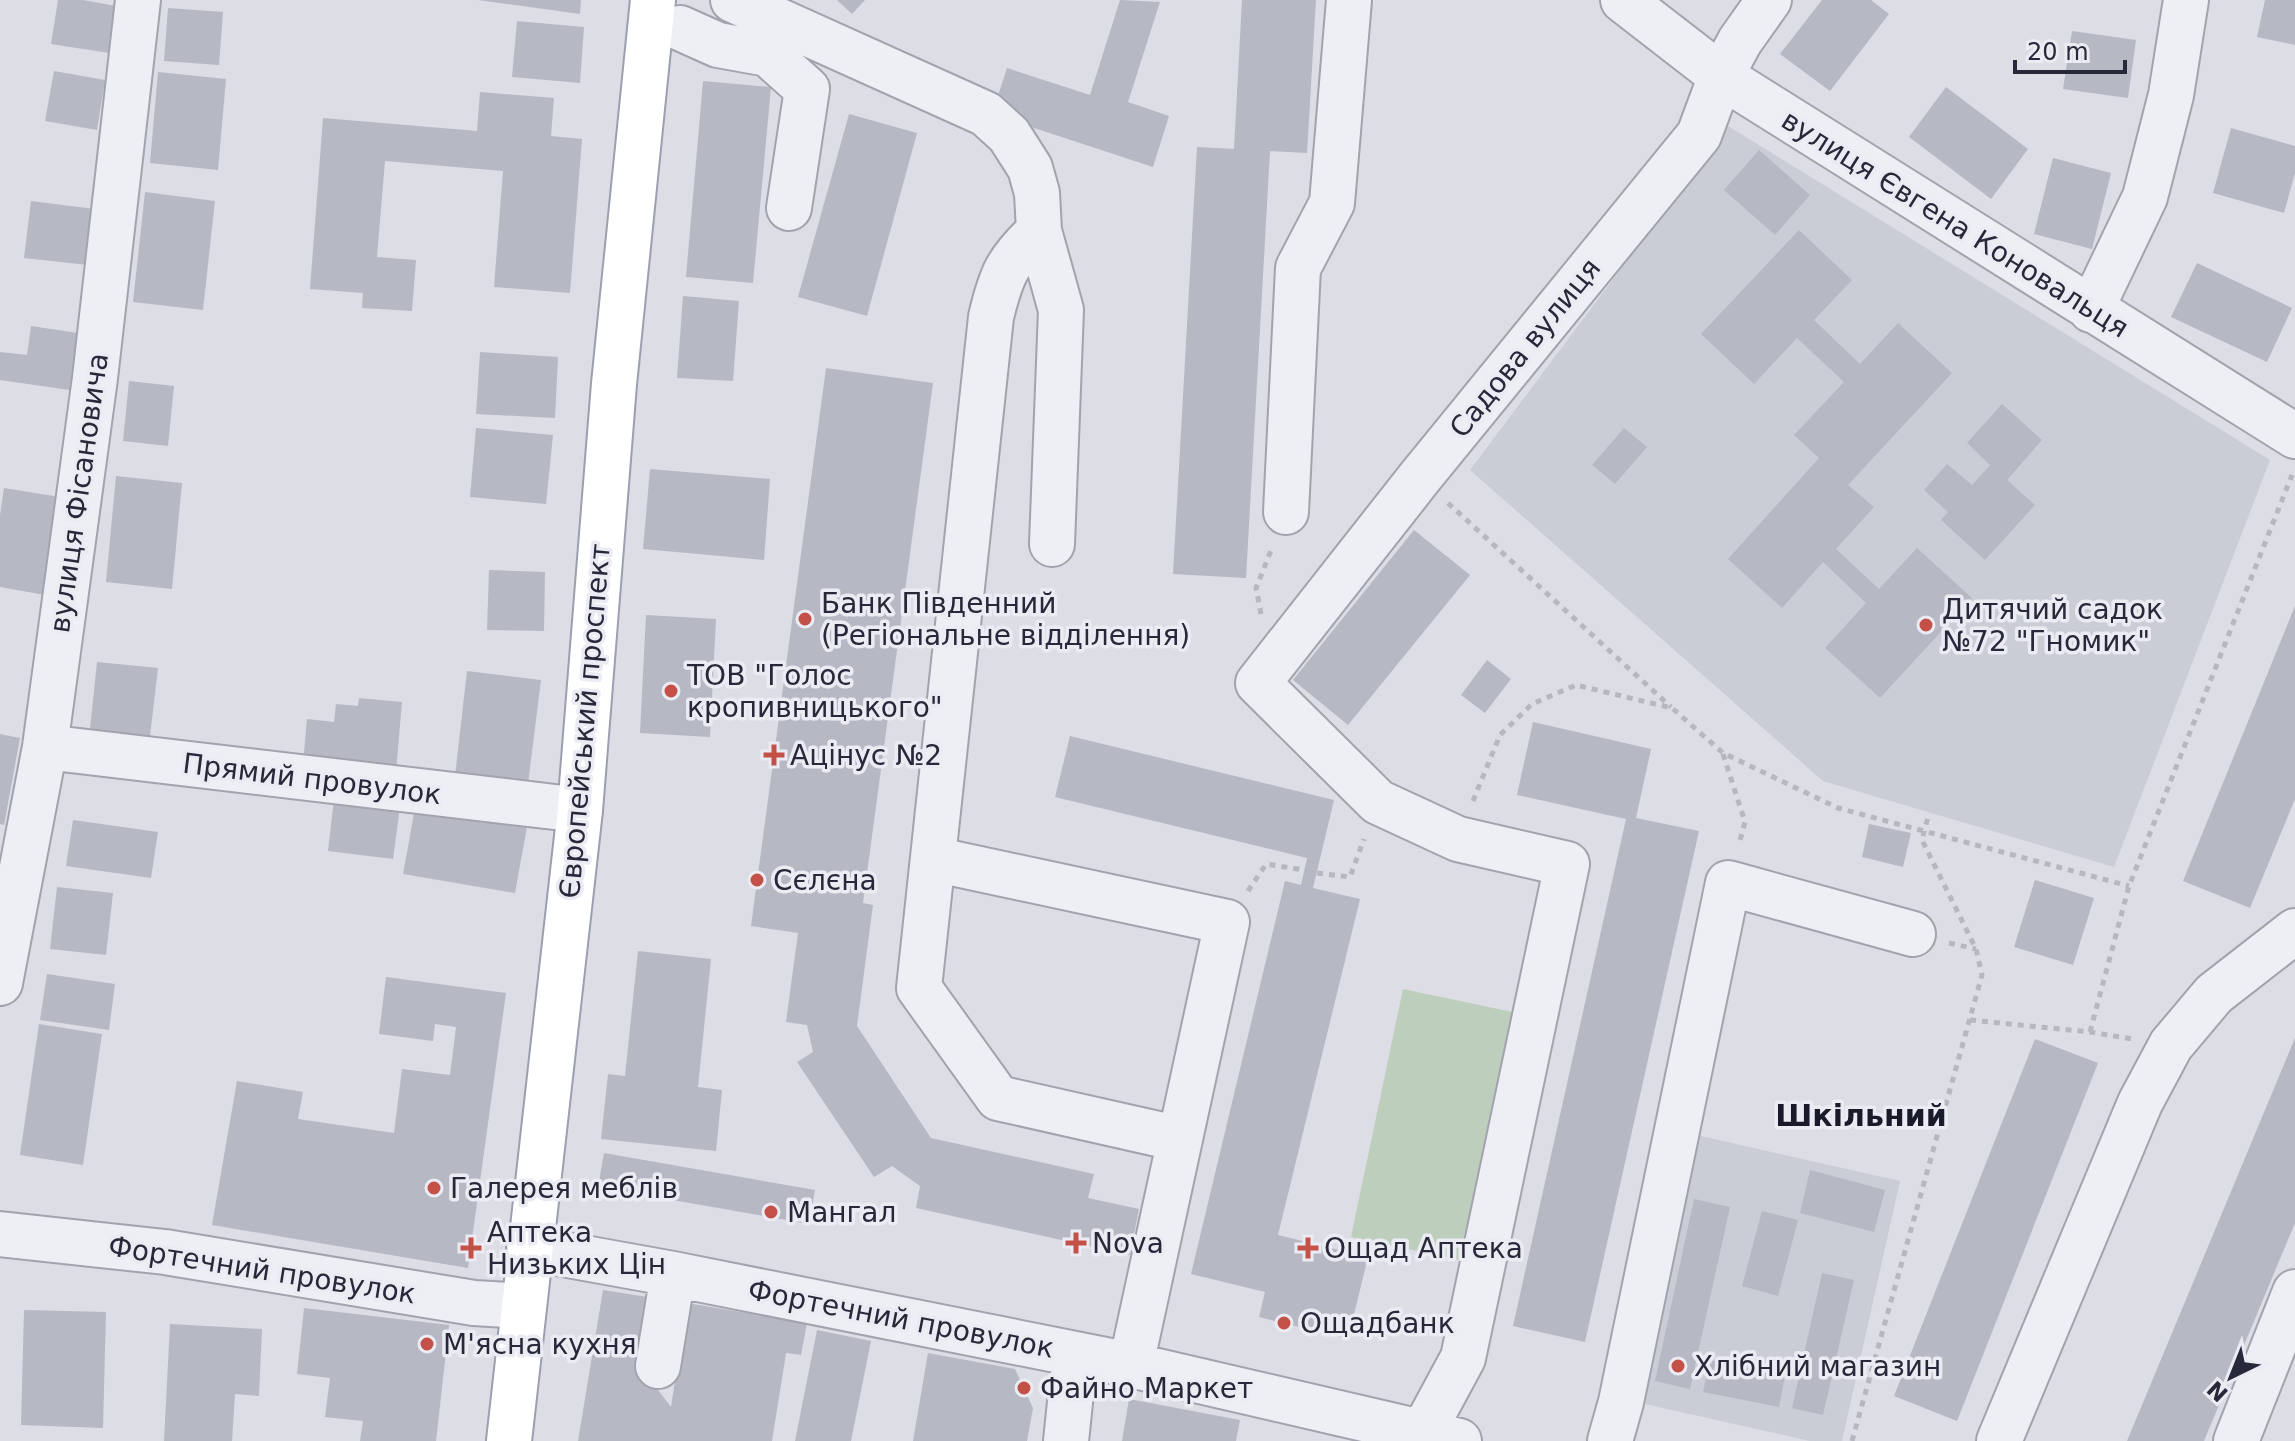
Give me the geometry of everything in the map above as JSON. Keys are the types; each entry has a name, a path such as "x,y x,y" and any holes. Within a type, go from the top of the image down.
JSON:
{"main road":[{"name":"Європейський проспект","path":"509,1441 580,810 614,384 671,20"}],"street":[{"name":"вулиця Фісановича","path":"0,983 45,747 95,378 138,0"},
{"path":"733,0 986,114 1009,135 1030,168 1037,193 1039,231 1061,310 1052,544"},
{"path":"1286,512 1298,268 1332,203 1349,0"},
{"name":"вулиця Євгена Коновальця","path":"1623,0 1721,76 2295,436"},
{"name":"Садова вулиця","path":"1264,674 1699,135 1721,76 1740,41 1769,0"},
{"path":"2091,310 2145,197 2171,95 2186,0"},
{"path":"671,20 718,45 768,54 807,89 789,208"},
{"path":"1039,231 1014,254 999,284 991,317 919,988 998,1098 1180,1139"},
{"path":"1264,674 1378,802 1458,839 1567,864 1463,1358 1440,1437"},
{"name":"Прямий провулок","path":"45,747 580,810"},
{"path":"933,859 1227,922 1131,1365"},
{"path":"1610,1441 1621,1402 1728,883 1913,934"},
{"path":"1999,1441 2140,1103 2171,1045 2214,994 2295,931"},
{"name":"Фортечний провулок","path":"0,1234 165,1252 474,1303 524,1306"},
{"name":"Фортечний провулок","path":"529,1248 1131,1365 1440,1437"},
{"path":"658,1366 673,1274"},
{"path":"2236,1441 2295,1292"},
{"path":"1066,1441 1075,1354"}],"path":[{"path":"2090,1032 2129,886 2295,466"},
{"path":"1420,477 1723,753 1838,808 2129,886"},
{"path":"1264,674 1256,588 1286,512"},
{"path":"1458,839 1500,735 1532,704 1576,685 1672,708"},
{"path":"1723,753 1745,822 1728,883"},
{"path":"1317,873 1350,877 1378,802"},
{"path":"1852,1441 1982,975 1976,949 1922,840 1929,813"},
{"path":"1227,922 1266,864 1304,870"},
{"path":"1970,1020 2090,1032 2171,1045"}],"shaded area":[{"name":"Дитячий садок №72 \"Гномик\"","path":"1728,126 2270,460 2114,867 1823,781 1470,470"},
{"path":"1692,1134 1900,1181 1842,1441 1810,1441 1632,1401"}],"green space":[{"path":"1403,989 1522,1014 1470,1262 1351,1237"}],"building":[{"path":"58,0 83,0 116,6 109,53 51,44"},
{"path":"478,0 581,0 580,14"},
{"path":"837,0 865,0 852,14"},
{"path":"1120,0 1160,2 1128,102 1169,116 1153,167 992,114 1007,68 1090,95"},
{"path":"1242,0 1316,0 1307,153 1270,151 1246,578 1173,574 1197,147 1234,149"},
{"path":"1822,0 1871,0 1889,14 1830,91 1780,54"},
{"path":"2265,0 2295,0 2295,45 2257,37"},
{"path":"168,8 223,12 219,65 164,61"},
{"path":"517,21 584,27 580,83 512,77"},
{"path":"2072,31 2136,40 2128,98 2063,89"},
{"path":"54,71 105,80 97,130 45,121"},
{"path":"158,72 226,79 218,170 150,163"},
{"path":"703,81 771,87 753,283 686,277"},
{"path":"1946,87 2028,149 1991,199 1909,137"},
{"path":"480,92 554,98 551,136 582,139 570,293 494,287 503,171 385,161 377,257 416,260 412,311 362,308 363,293 310,289 323,118 477,131"},
{"path":"849,114 917,133 867,316 798,297"},
{"path":"2231,128 2295,146 2295,173 2284,213 2213,193"},
{"path":"1759,150 1810,195 1775,235 1724,190"},
{"path":"2053,158 2111,173 2092,249 2034,234"},
{"path":"145,192 215,201 203,310 133,302"},
{"path":"31,201 95,209 88,265 24,258"},
{"path":"1799,230 1852,280 1814,320 1860,364 1898,323 1952,373 1848,485 1874,507 1836,549 1879,589 1917,548 1972,598 1880,698 1825,648 1866,603 1823,562 1782,608 1728,559 1819,458 1794,435 1844,382 1797,338 1754,384 1701,334"},
{"path":"2197,263 2292,308 2267,362 2171,317"},
{"path":"683,296 739,301 733,381 677,378"},
{"path":"31,326 84,334 76,391 0,380 0,352 27,355"},
{"path":"480,352 558,357 555,418 476,414"},
{"path":"826,368 933,383 863,903 873,905 857,1026 931,1138 1094,1174 1088,1198 1139,1209 1130,1255 916,1208 920,1186 892,1166 874,1177 797,1062 813,1052 807,1025 786,1022 798,933 751,926"},
{"path":"129,381 174,386 168,446 123,441"},
{"path":"2002,404 2042,440 2007,480 2035,505 1985,560 1941,520 1948,512 1924,490 1947,464 1972,485 1990,465 1967,443"},
{"path":"476,428 553,435 546,504 470,497"},
{"path":"1624,428 1647,447 1615,484 1592,465"},
{"path":"650,469 770,479 764,560 643,549"},
{"path":"116,476 182,483 172,589 106,582"},
{"path":"4,488 60,497 45,595 0,587 0,515"},
{"path":"1414,530 1470,575 1348,725 1293,680"},
{"path":"489,570 545,572 544,631 487,630"},
{"path":"2295,606 2295,799 2250,908 2183,881"},
{"path":"646,615 716,619 710,737 640,733"},
{"path":"1487,660 1511,679 1485,713 1461,695"},
{"path":"97,662 158,668 150,736 90,729"},
{"path":"467,671 541,680 528,784 455,776"},
{"path":"359,698 402,702 396,772 303,763 307,719 334,722 336,704 358,706"},
{"path":"1533,722 1651,749 1636,818 1699,831 1585,1342 1513,1326 1626,819 1517,795"},
{"path":"0,734 20,738 4,825 0,824"},
{"path":"1070,736 1334,800 1313,888 1360,899 1278,1235 1368,1257 1348,1339 1259,1317 1265,1292 1191,1274 1285,881 1301,885 1307,858 1055,797"},
{"path":"334,799 400,807 393,859 328,851"},
{"path":"415,808 527,827 515,893 403,874"},
{"path":"73,820 158,832 151,878 66,866"},
{"path":"1869,824 1911,833 1903,867 1862,857"},
{"path":"2035,880 2094,898 2073,965 2014,947"},
{"path":"57,887 113,893 106,955 50,949"},
{"path":"638,951 711,959 698,1087 722,1090 716,1151 601,1139 608,1074 625,1076"},
{"path":"47,974 115,984 109,1030 40,1020"},
{"path":"386,977 506,993 468,1268 212,1225 237,1081 303,1092 298,1119 394,1133 402,1069 450,1075 456,1027 435,1024 433,1041 379,1034"},
{"path":"39,1024 102,1034 83,1165 20,1155"},
{"path":"2295,1038 2295,1223 2204,1441 2127,1441"},
{"path":"2035,1039 2098,1063 1957,1421 1894,1396"},
{"path":"604,1153 815,1190 809,1224 598,1187"},
{"path":"1810,1170 1885,1190 1874,1232 1800,1213"},
{"path":"1694,1199 1730,1207 1690,1389 1655,1381"},
{"path":"1762,1211 1798,1220 1778,1296 1742,1286"},
{"path":"1822,1273 1854,1280 1823,1415 1792,1408"},
{"path":"603,1290 654,1298 643,1370 671,1407 687,1303 807,1323 801,1355 786,1353 772,1441 578,1441"},
{"path":"304,1308 449,1325 436,1441 360,1441 363,1421 325,1417 330,1378 297,1374"},
{"path":"24,1310 106,1312 103,1428 21,1425"},
{"path":"170,1324 262,1329 259,1396 235,1394 232,1441 164,1441"},
{"path":"817,1330 871,1341 851,1441 795,1441"},
{"path":"928,1353 1015,1369 1033,1408 1027,1441 913,1441"},
{"path":"1710,1360 1785,1376 1779,1407 1703,1392"},
{"path":"1129,1399 1240,1420 1236,1441 1122,1441"}],"place":[{"name":"Банк Південний (Регіональне відділення)","path":"805,619"},
{"name":"Дитячий садок №72 \"Гномик\"","path":"1926,625"},
{"name":"ТОВ \"Голос кропивницького\"","path":"671,691"},
{"name":"Ацінус №2","path":"774,755"},
{"name":"Сєлєна","path":"757,880"},
{"name":"Галерея меблів","path":"434,1188"},
{"name":"Мангал","path":"771,1212"},
{"name":"Nova","path":"1076,1243"},
{"name":"Аптека Низьких Цін","path":"471,1248"},
{"name":"Ощад Аптека","path":"1308,1248"},
{"name":"Ощадбанк","path":"1284,1323"},
{"name":"М'ясна кухня","path":"427,1344"},
{"name":"Хлібний магазин","path":"1678,1366"},
{"name":"Файно Маркет","path":"1024,1388"}],"district":[{"name":"Шкільний","path":"1861,1115"}]}
